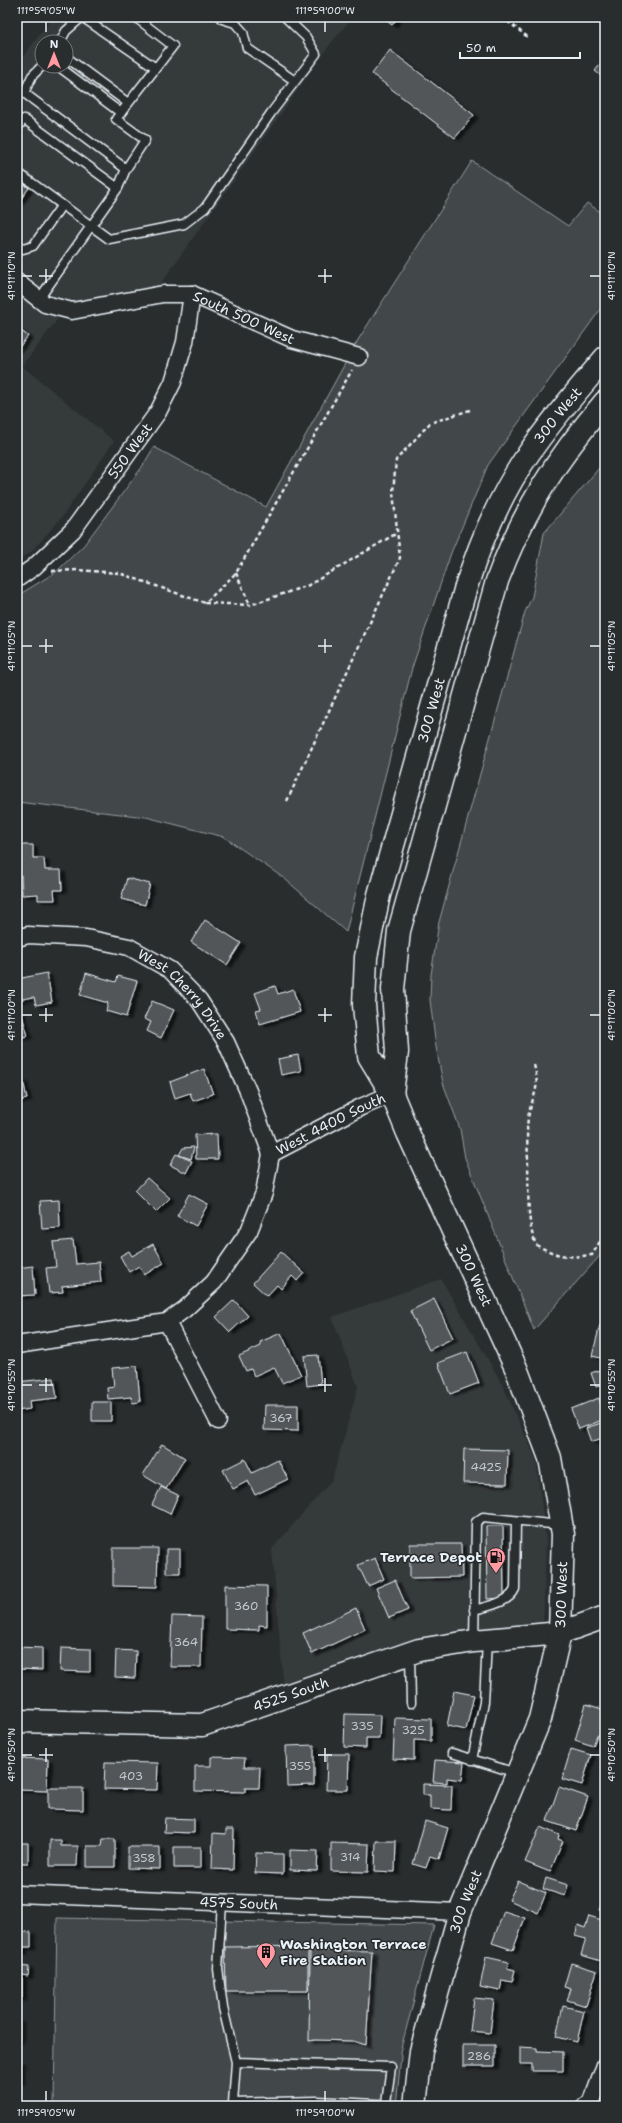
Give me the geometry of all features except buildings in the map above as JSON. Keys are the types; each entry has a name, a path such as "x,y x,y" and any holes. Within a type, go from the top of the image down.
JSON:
{"main road":[{"name":"300 West","path":"416,2106 421,2051 460,1912 516,1773 540,1719 560,1633 563,1525 550,1458 516,1368 408,1133 392,1094 369,1056 365,1022 364,989 369,941 379,895 465,590 484,535 512,478 544,431 605,358"},
{"name":"300 West","path":"392,1094 397,1052 393,989 400,931 497,580 513,540 537,493 567,448 605,402"},
{"name":"4525 South","path":"17,1721 202,1725 410,1654 480,1641 560,1633 605,1616"}],"street":[{"name":"South 500 West","path":"17,282 45,304 72,311 163,294 192,294 292,338 360,357"},
{"name":"550 West","path":"17,579 34,567 73,530 158,412 173,382 185,342 192,294"},
{"name":"West Cherry Drive","path":"17,938 28,935 86,938 129,946 170,970 199,1000 226,1042 248,1091 271,1154"},
{"name":"West 4400 South","path":"271,1154 362,1107 392,1094"},
{"path":"17,1345 167,1322 185,1309 214,1282 249,1231 264,1193 271,1154"},
{"path":"167,1322 218,1421"},
{"name":"4575 South","path":"17,1894 460,1912"},
{"path":"588,2105 605,2066"}],"lane":[{"path":"39,299 118,188 126,169 145,140 116,119 173,46 135,17"},
{"path":"17,172 109,239 184,224 205,208 295,81 316,54 306,37 285,17"},
{"path":"64,34 82,18 156,68"},
{"path":"222,19 233,20 243,32 247,48 295,81"},
{"path":"74,63 128,104"},
{"path":"34,74 24,93 126,169"},
{"path":"69,74 120,113"},
{"path":"17,128 24,119 118,188"},
{"path":"17,245 23,249 33,246 62,205"},
{"path":"472,1760 484,1702 480,1641 474,1610 476,1522 483,1517 563,1525"},
{"path":"474,1610 508,1599 513,1594 515,1589 516,1521"},
{"path":"410,1654 411,1703"},
{"path":"452,1753 516,1773"},
{"path":"222,1902 218,1969 223,2008 236,2062 233,2103 317,2101 416,2106"},
{"path":"236,2062 391,2067 386,2104"}],"path":[{"path":"502,17 529,38"},
{"path":"205,603 236,573 360,357"},
{"path":"287,801 400,558 393,492 396,460 430,423 470,410"},
{"path":"34,567 56,572 77,570 119,573 205,603 250,605 309,585 397,533"},
{"path":"236,573 250,605"},
{"path":"534,1065 537,1076 537,1091 528,1118 531,1235 536,1246 557,1255 569,1258 592,1255 605,1233"}],"shaded area":[{"path":"53,17 353,17 331,43 159,286 69,304 22,366 114,441 62,517 32,551 17,561 17,65 34,42 34,74 74,74 74,34 40,34"},
{"path":"472,161 568,226 587,203 605,215 605,303 488,465 451,553 412,668 346,932 285,879 224,837 146,817 17,802 17,596 56,572 84,545 142,467 154,447 266,507 358,340"},
{"path":"605,461 605,1250 534,1330 465,1158 460,1129 443,1083 436,1047 430,1000 431,975 439,922 525,612 532,597 544,533"},
{"path":"441,1279 501,1382 536,1460 546,1540 543,1623 417,1640 284,1690 272,1549 332,1480 358,1387 332,1317"},
{"path":"57,1918 434,1925 400,2052 401,2057 396,2106 54,2106"}],"place":[{"name":"Terrace Depot","path":"496,1574"},
{"name":"Washington Terrace Fire Station","path":"266,1969"}]}
